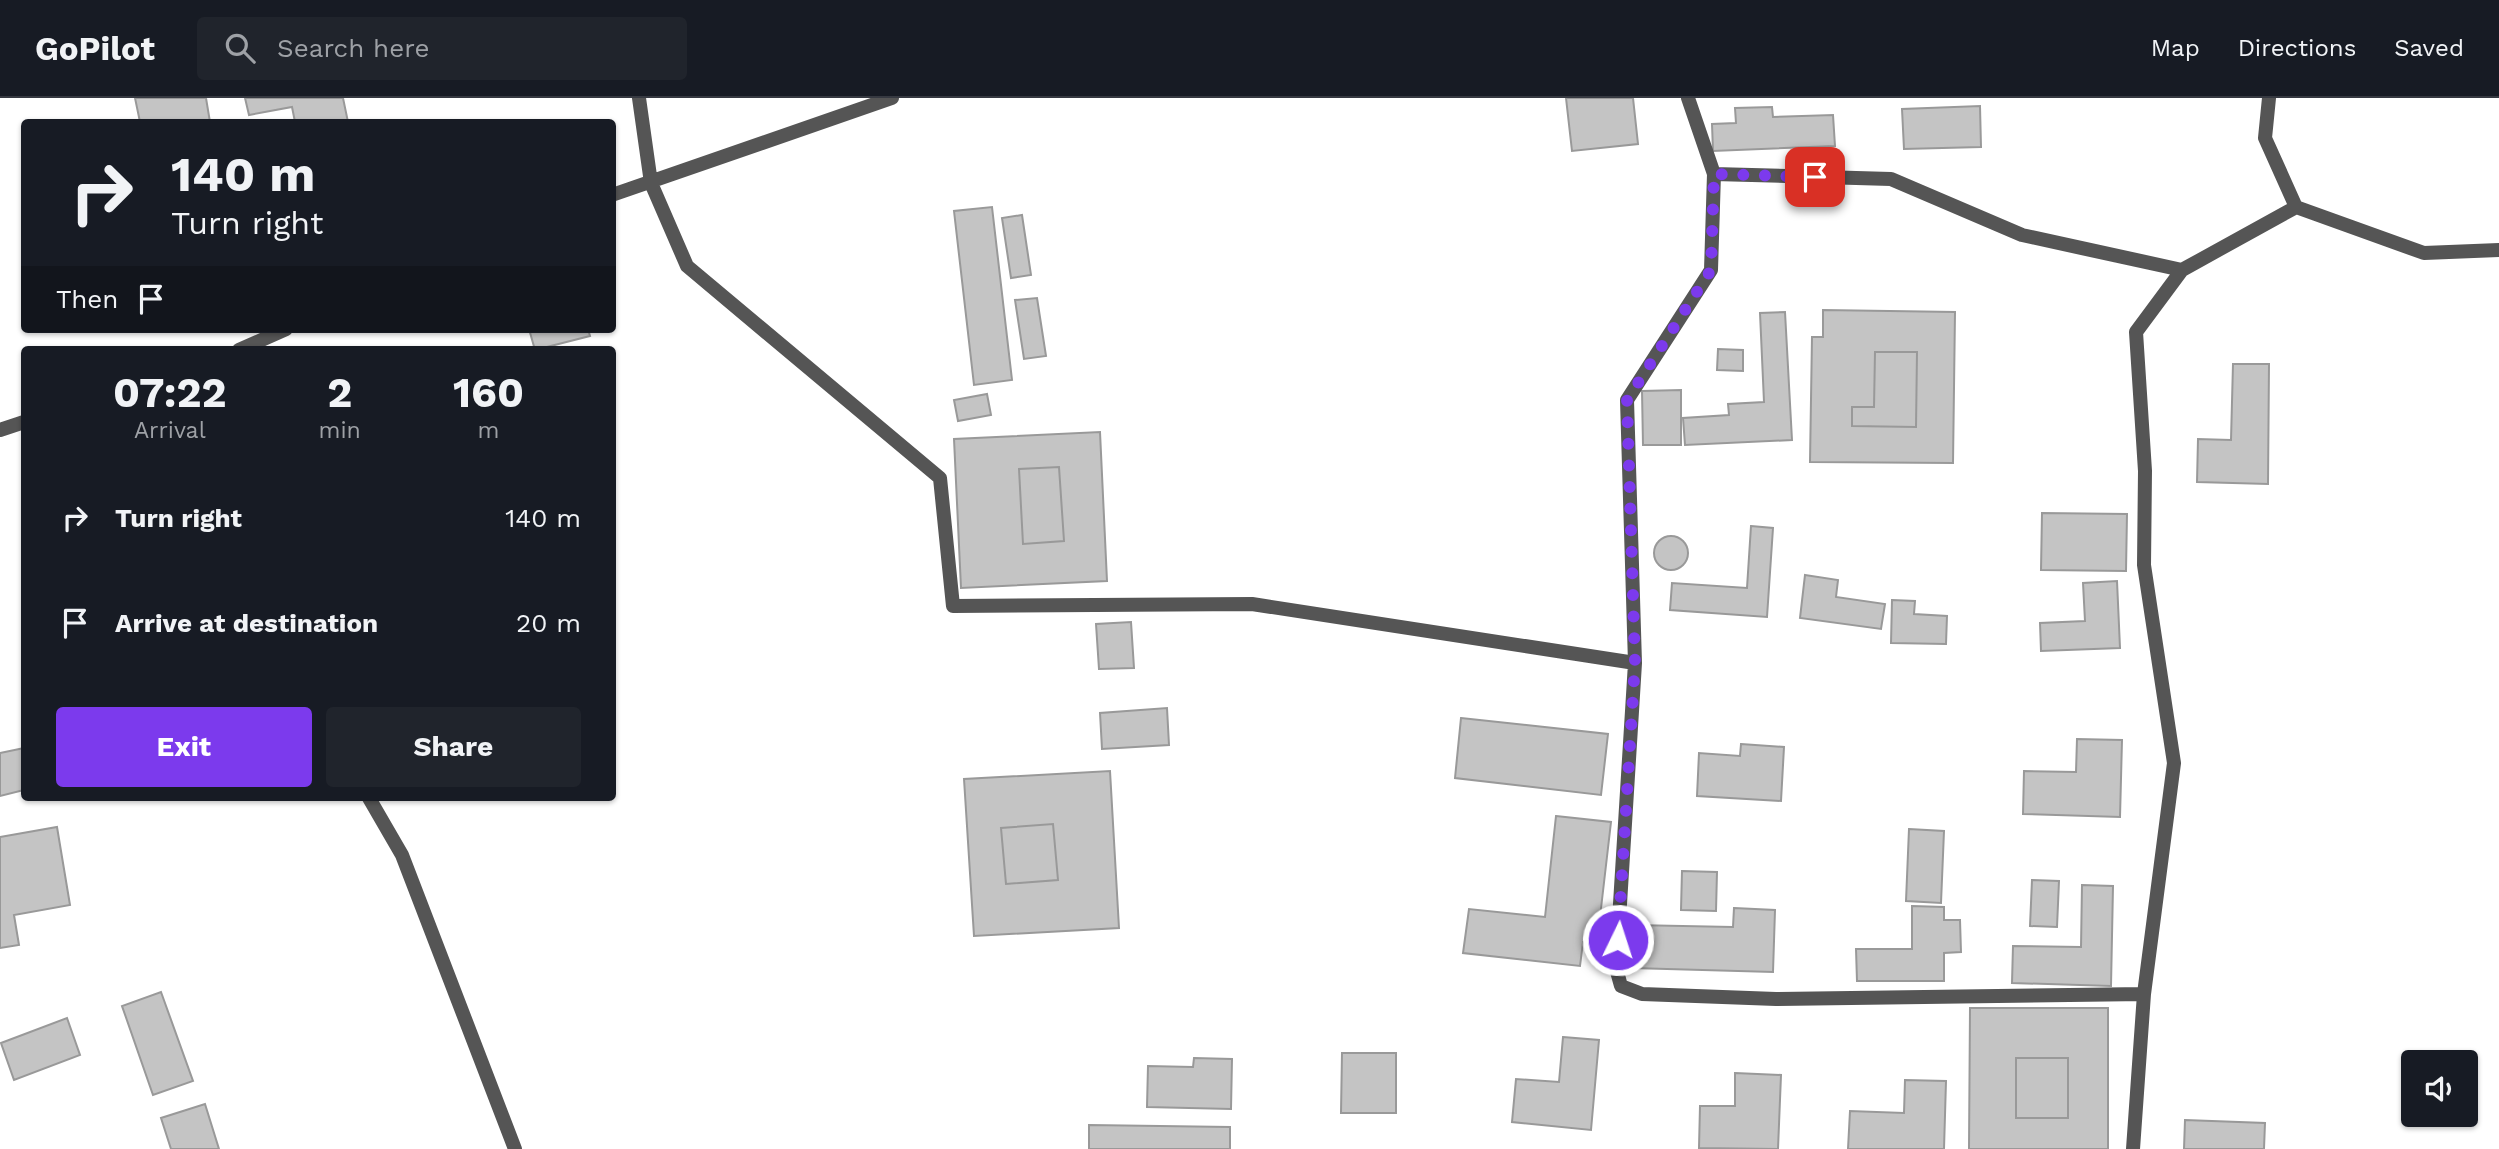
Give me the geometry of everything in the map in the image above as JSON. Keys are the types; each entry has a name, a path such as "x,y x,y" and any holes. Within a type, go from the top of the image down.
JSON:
{"street":[{"path":"639,98 651,183 687,266 940,478 953,606 1252,604 1635,663"},
{"path":"616,194 892,98"},
{"path":"1688,98 1714,174 1711,270 1627,400 1635,663 1616,968 1621,986 1642,994 1776,999 2144,994"},
{"path":"2269,98 2265,138 2297,207 2424,253 2499,250"},
{"path":"1714,174 1891,179 2021,235 2182,270"},
{"path":"2133,1149 2144,994 2174,763 2144,565 2145,471 2136,332 2182,270 2297,207"},
{"path":"248,346 277,333"},
{"path":"0,430 21,423"},
{"path":"371,801 402,855 515,1149"}],"building":[{"path":"135,98 206,98 210,119 139,119"},
{"path":"245,98 343,98 347,119 294,119 292,107 249,115"},
{"path":"1566,98 1633,98 1638,144 1572,151"},
{"path":"1980,106 1981,147 1904,149 1902,109"},
{"path":"1772,107 1773,117 1833,115 1835,146 1713,151 1712,124 1736,123 1735,108"},
{"path":"992,207 1012,380 974,385 954,211"},
{"path":"1022,215 1031,275 1011,278 1002,218"},
{"path":"1037,298 1046,356 1024,359 1015,300"},
{"path":"1823,310 1955,312 1953,463 1810,462 1812,337 1823,337","holes":["1875,352 1917,352 1916,427 1852,426 1852,407 1874,407"]},
{"path":"1785,312 1792,440 1685,445 1683,418 1729,415 1728,404 1764,402 1760,313"},
{"path":"530,333 589,333 590,336 551,346 534,346"},
{"path":"1718,349 1743,350 1743,371 1717,370"},
{"path":"1875,352 1917,352 1916,427 1852,426 1852,407 1874,407"},
{"path":"2233,364 2269,364 2268,484 2197,482 2198,439 2231,440"},
{"path":"1681,390 1681,445 1643,445 1642,391"},
{"path":"987,394 991,415 958,421 954,400"},
{"path":"1100,432 1107,581 961,588 954,439","holes":["1059,467 1064,541 1023,544 1019,469"]},
{"path":"1059,467 1064,541 1023,544 1019,469"},
{"path":"2042,513 2127,514 2126,571 2041,570"},
{"path":"1751,526 1773,528 1767,617 1670,610 1672,583 1747,588"},
{"path":"1671,536 1683,541 1688,553 1683,565 1671,570 1659,565 1654,553 1659,541"},
{"path":"1805,575 1838,580 1836,597 1885,604 1881,629 1800,618"},
{"path":"2117,581 2120,648 2041,651 2040,623 2085,621 2083,583"},
{"path":"1892,600 1915,601 1914,614 1947,616 1946,644 1891,643"},
{"path":"1131,622 1134,668 1099,669 1096,624"},
{"path":"1167,708 1169,745 1102,749 1100,713"},
{"path":"1461,718 1608,734 1601,795 1455,778"},
{"path":"2077,739 2122,740 2120,817 2023,814 2024,771 2076,772"},
{"path":"1741,744 1784,747 1781,801 1697,796 1699,753 1740,756"},
{"path":"21,749 21,791 0,796 0,753"},
{"path":"1110,771 1119,928 974,936 964,779","holes":["1053,824 1058,880 1006,884 1001,828"]},
{"path":"1556,816 1611,822 1597,943 1583,942 1580,966 1463,953 1469,909 1545,917"},
{"path":"1053,824 1058,880 1006,884 1001,828"},
{"path":"57,827 70,905 14,915 19,945 0,948 0,837"},
{"path":"1909,829 1944,831 1941,903 1906,901"},
{"path":"1682,871 1717,872 1716,911 1681,910"},
{"path":"2032,880 2059,881 2057,927 2030,926"},
{"path":"2082,885 2113,886 2111,986 2012,983 2013,946 2081,947"},
{"path":"1912,906 1944,907 1944,920 1960,920 1961,952 1944,953 1944,981 1857,981 1856,949 1912,949"},
{"path":"1734,908 1775,910 1773,972 1632,968 1633,925 1733,927"},
{"path":"161,992 193,1081 153,1095 122,1006"},
{"path":"1970,1008 2108,1008 2108,1149 1969,1149","holes":["2016,1058 2068,1058 2068,1118 2016,1118"]},
{"path":"67,1018 80,1055 14,1080 1,1043"},
{"path":"1563,1037 1599,1040 1591,1130 1512,1122 1516,1079 1559,1082"},
{"path":"1342,1053 1396,1053 1396,1113 1341,1113"},
{"path":"1194,1058 1232,1059 1231,1109 1147,1107 1148,1066 1193,1067"},
{"path":"2016,1058 2068,1058 2068,1118 2016,1118"},
{"path":"1735,1073 1781,1075 1778,1149 1699,1148 1700,1106 1735,1106"},
{"path":"1905,1080 1946,1081 1944,1149 1848,1149 1850,1111 1904,1113"},
{"path":"205,1104 219,1149 171,1149 161,1118"},
{"path":"2185,1120 2265,1123 2264,1149 2184,1149"},
{"path":"1089,1125 1230,1127 1230,1149 1089,1149"}],"route":[{"path":"1618,940 1635,663 1627,400 1711,270 1714,174 1815,177"}]}
